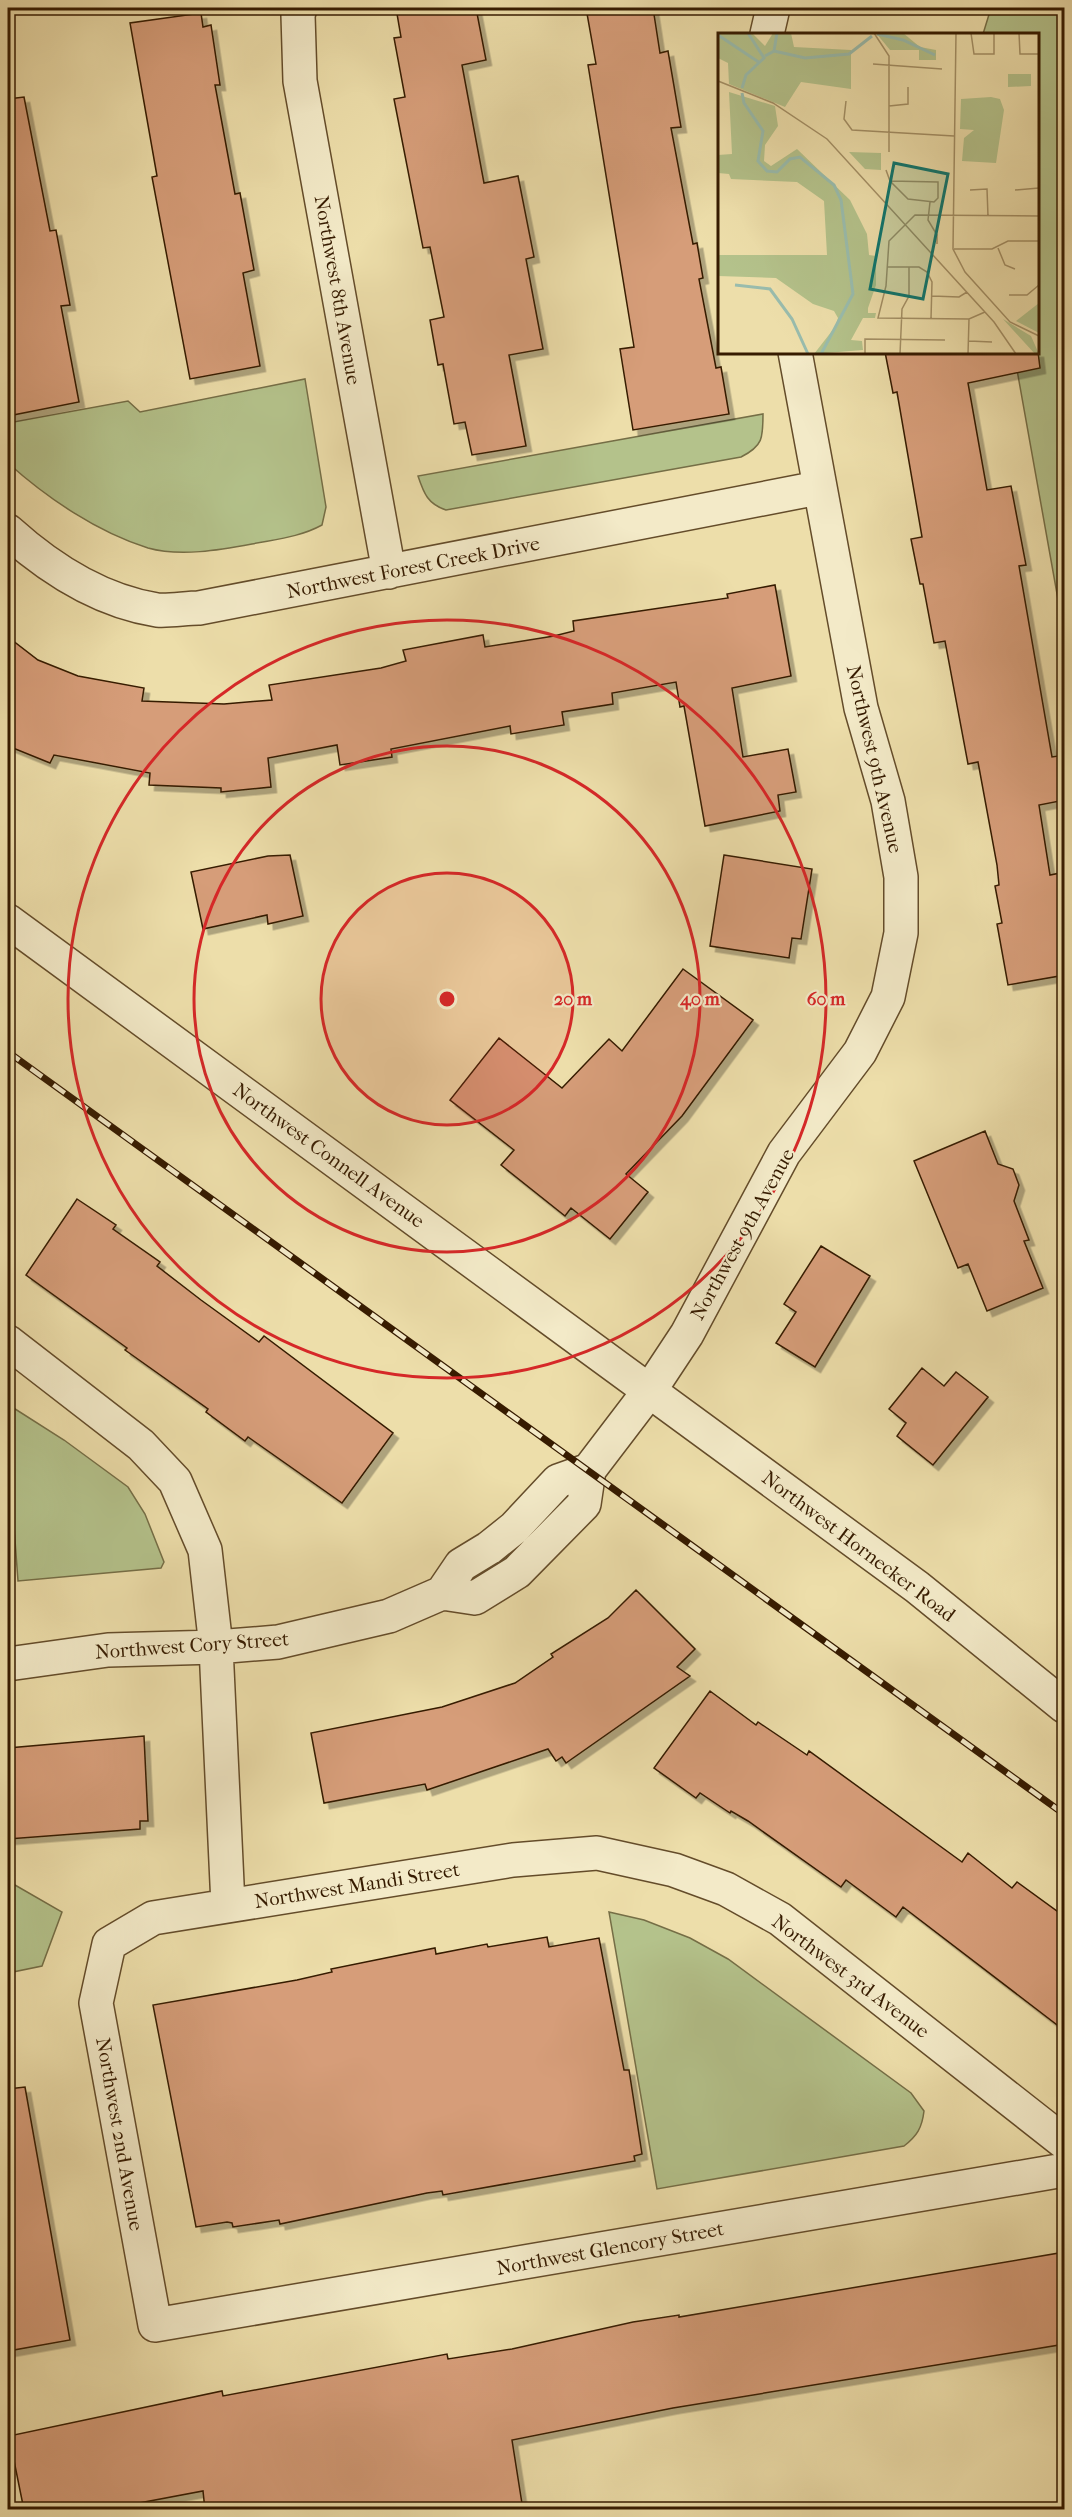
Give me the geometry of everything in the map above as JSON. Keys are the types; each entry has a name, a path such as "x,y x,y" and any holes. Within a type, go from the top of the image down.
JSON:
{"street":[{"name":"Northwest 8th Avenue","path":"300,8 298,15 300,81 389,572"},
{"path":"767,33 773,8"},
{"name":"Northwest 9th Avenue","path":"650,1390 687,1334 784,1153 860,1053 888,997 901,933 901,876 888,801 861,708 818,488 795,354"},
{"name":"Northwest Forest Creek Drive","path":"15,538 68,576 111,598 159,610 199,608 818,488"},
{"name":"Northwest Connell Avenue","path":"8,921 650,1390"},
{"path":"8,1342 141,1444 175,1481 205,1550 216,1647 228,1905"},
{"name":"Northwest Cory Street","path":"8,1664 108,1650 216,1647 278,1642 389,1616 442,1593 475,1598 517,1572 584,1504 589,1470 650,1390"},
{"name":"Northwest Hornecker Road","path":"650,1390 917,1587 1065,1706"},
{"name":"Northwest Mandi Street","path":"109,1944 153,1918 513,1860 597,1852 613,1856"},
{"name":"Northwest 3rd Avenue","path":"613,1856 674,1870 726,1889 780,1918 1065,2142"},
{"name":"Northwest 2nd Avenue","path":"109,1944 96,2003 155,2325"},
{"name":"Northwest Glencory Street","path":"155,2325 1065,2170"}],"green space":[{"path":"991,8 1064,8 1064,633 1014,354 1039,354 1039,33 983,33"},
{"path":"305,379 326,507 322,525 297,535 200,552 160,551 110,533 74,513 39,489 8,463 8,423 128,401 140,412"},
{"path":"763,414 763,429 758,445 741,457 446,510 435,505 428,498 418,476"},
{"path":"12,1407 64,1440 128,1487 145,1514 164,1562 161,1568 18,1581 8,1445"},
{"path":"8,1881 62,1912 42,1966 8,1973"},
{"path":"609,1912 644,1920 690,1938 728,1959 911,2093 924,2111 916,2135 904,2146 657,2189"}],"building":[{"path":"396,8 476,8 486,60 462,65 484,183 518,176 534,257 526,259 543,349 509,355 526,446 472,455 465,422 454,424 443,364 438,365 430,320 444,317 430,247 423,248 394,99 405,97 394,38 401,37"},
{"path":"586,8 653,8 660,53 668,51 681,127 671,128 693,244 697,243 703,278 699,279 716,368 721,367 729,414 633,430 620,349 634,347 588,65 596,64"},
{"path":"201,13 203,27 211,25 220,85 215,85 235,194 240,193 254,270 243,273 260,366 190,379 152,177 157,176 130,23"},
{"path":"24,97 50,231 56,230 70,305 61,306 79,402 8,416 8,99"},
{"path":"885,354 1038,354 1040,368 968,383 987,490 1011,486 1026,565 1019,566 1052,757 1065,755 1065,800 1039,805 1050,875 1065,872 1065,975 1008,985 997,924 1002,923 995,886 999,885 997,865 978,762 968,764 945,641 934,643 923,584 920,584 911,539 922,537 897,392 893,393"},
{"path":"775,585 791,676 732,688 743,757 788,749 796,792 778,795 780,811 705,826 684,706 680,707 676,682 612,693 613,704 562,712 564,725 511,734 510,726 391,749 392,757 340,765 337,745 268,758 271,787 221,792 221,788 149,785 150,773 54,755 50,763 8,746 8,637 38,660 78,676 144,688 142,701 224,704 272,700 269,685 381,668 406,661 403,650 483,635 485,647 554,636 574,631 573,621 728,598 727,594"},
{"path":"290,855 303,916 268,924 267,915 203,929 191,872 268,856"},
{"path":"724,855 812,869 801,939 792,938 789,958 710,946"},
{"path":"683,969 753,1020 682,1116 626,1174 648,1192 610,1239 571,1208 565,1216 501,1165 514,1150 450,1100 499,1038 562,1088 609,1039 622,1051"},
{"path":"985,1131 998,1164 1013,1169 1019,1185 1014,1201 1029,1240 1024,1241 1043,1288 987,1311 968,1264 958,1268 914,1161"},
{"path":"77,1199 116,1225 113,1229 160,1262 157,1266 201,1300 259,1342 264,1336 393,1433 342,1503 248,1437 245,1441 206,1412 208,1409 26,1275"},
{"path":"821,1246 870,1276 815,1367 776,1343 796,1312 784,1304"},
{"path":"922,1368 944,1386 956,1372 988,1397 933,1465 897,1436 906,1423 889,1409"},
{"path":"636,1590 695,1649 677,1667 690,1676 566,1763 562,1757 556,1761 548,1749 427,1790 425,1784 324,1803 311,1733 442,1707 515,1683 553,1657 551,1654 608,1618"},
{"path":"710,1691 756,1725 758,1722 807,1755 809,1751 962,1862 968,1853 1012,1888 1017,1882 1065,1917 1065,2031 903,1907 896,1917 846,1880 841,1887 748,1821 731,1811 730,1813 700,1793 696,1798 654,1768"},
{"path":"144,1736 148,1821 140,1821 140,1829 8,1839 8,1748"},
{"path":"547,1937 549,1947 599,1938 624,2070 629,2070 642,2154 634,2156 635,2161 443,2195 442,2191 427,2193 280,2224 279,2220 233,2227 232,2223 227,2222 196,2227 153,2005 297,1980 332,1972 331,1969 435,1948 436,1954 487,1944 488,1947"},
{"path":"25,2087 70,2340 8,2351 8,2089"},
{"path":"1065,2252 1065,2344 673,2408 512,2440 523,2510 205,2510 203,2491 102,2510 24,2510 9,2436 222,2391 223,2396 447,2354 448,2359 512,2349 633,2322 679,2315 679,2317"}],"railway":[{"path":"8,1052 1064,1814"}]}
